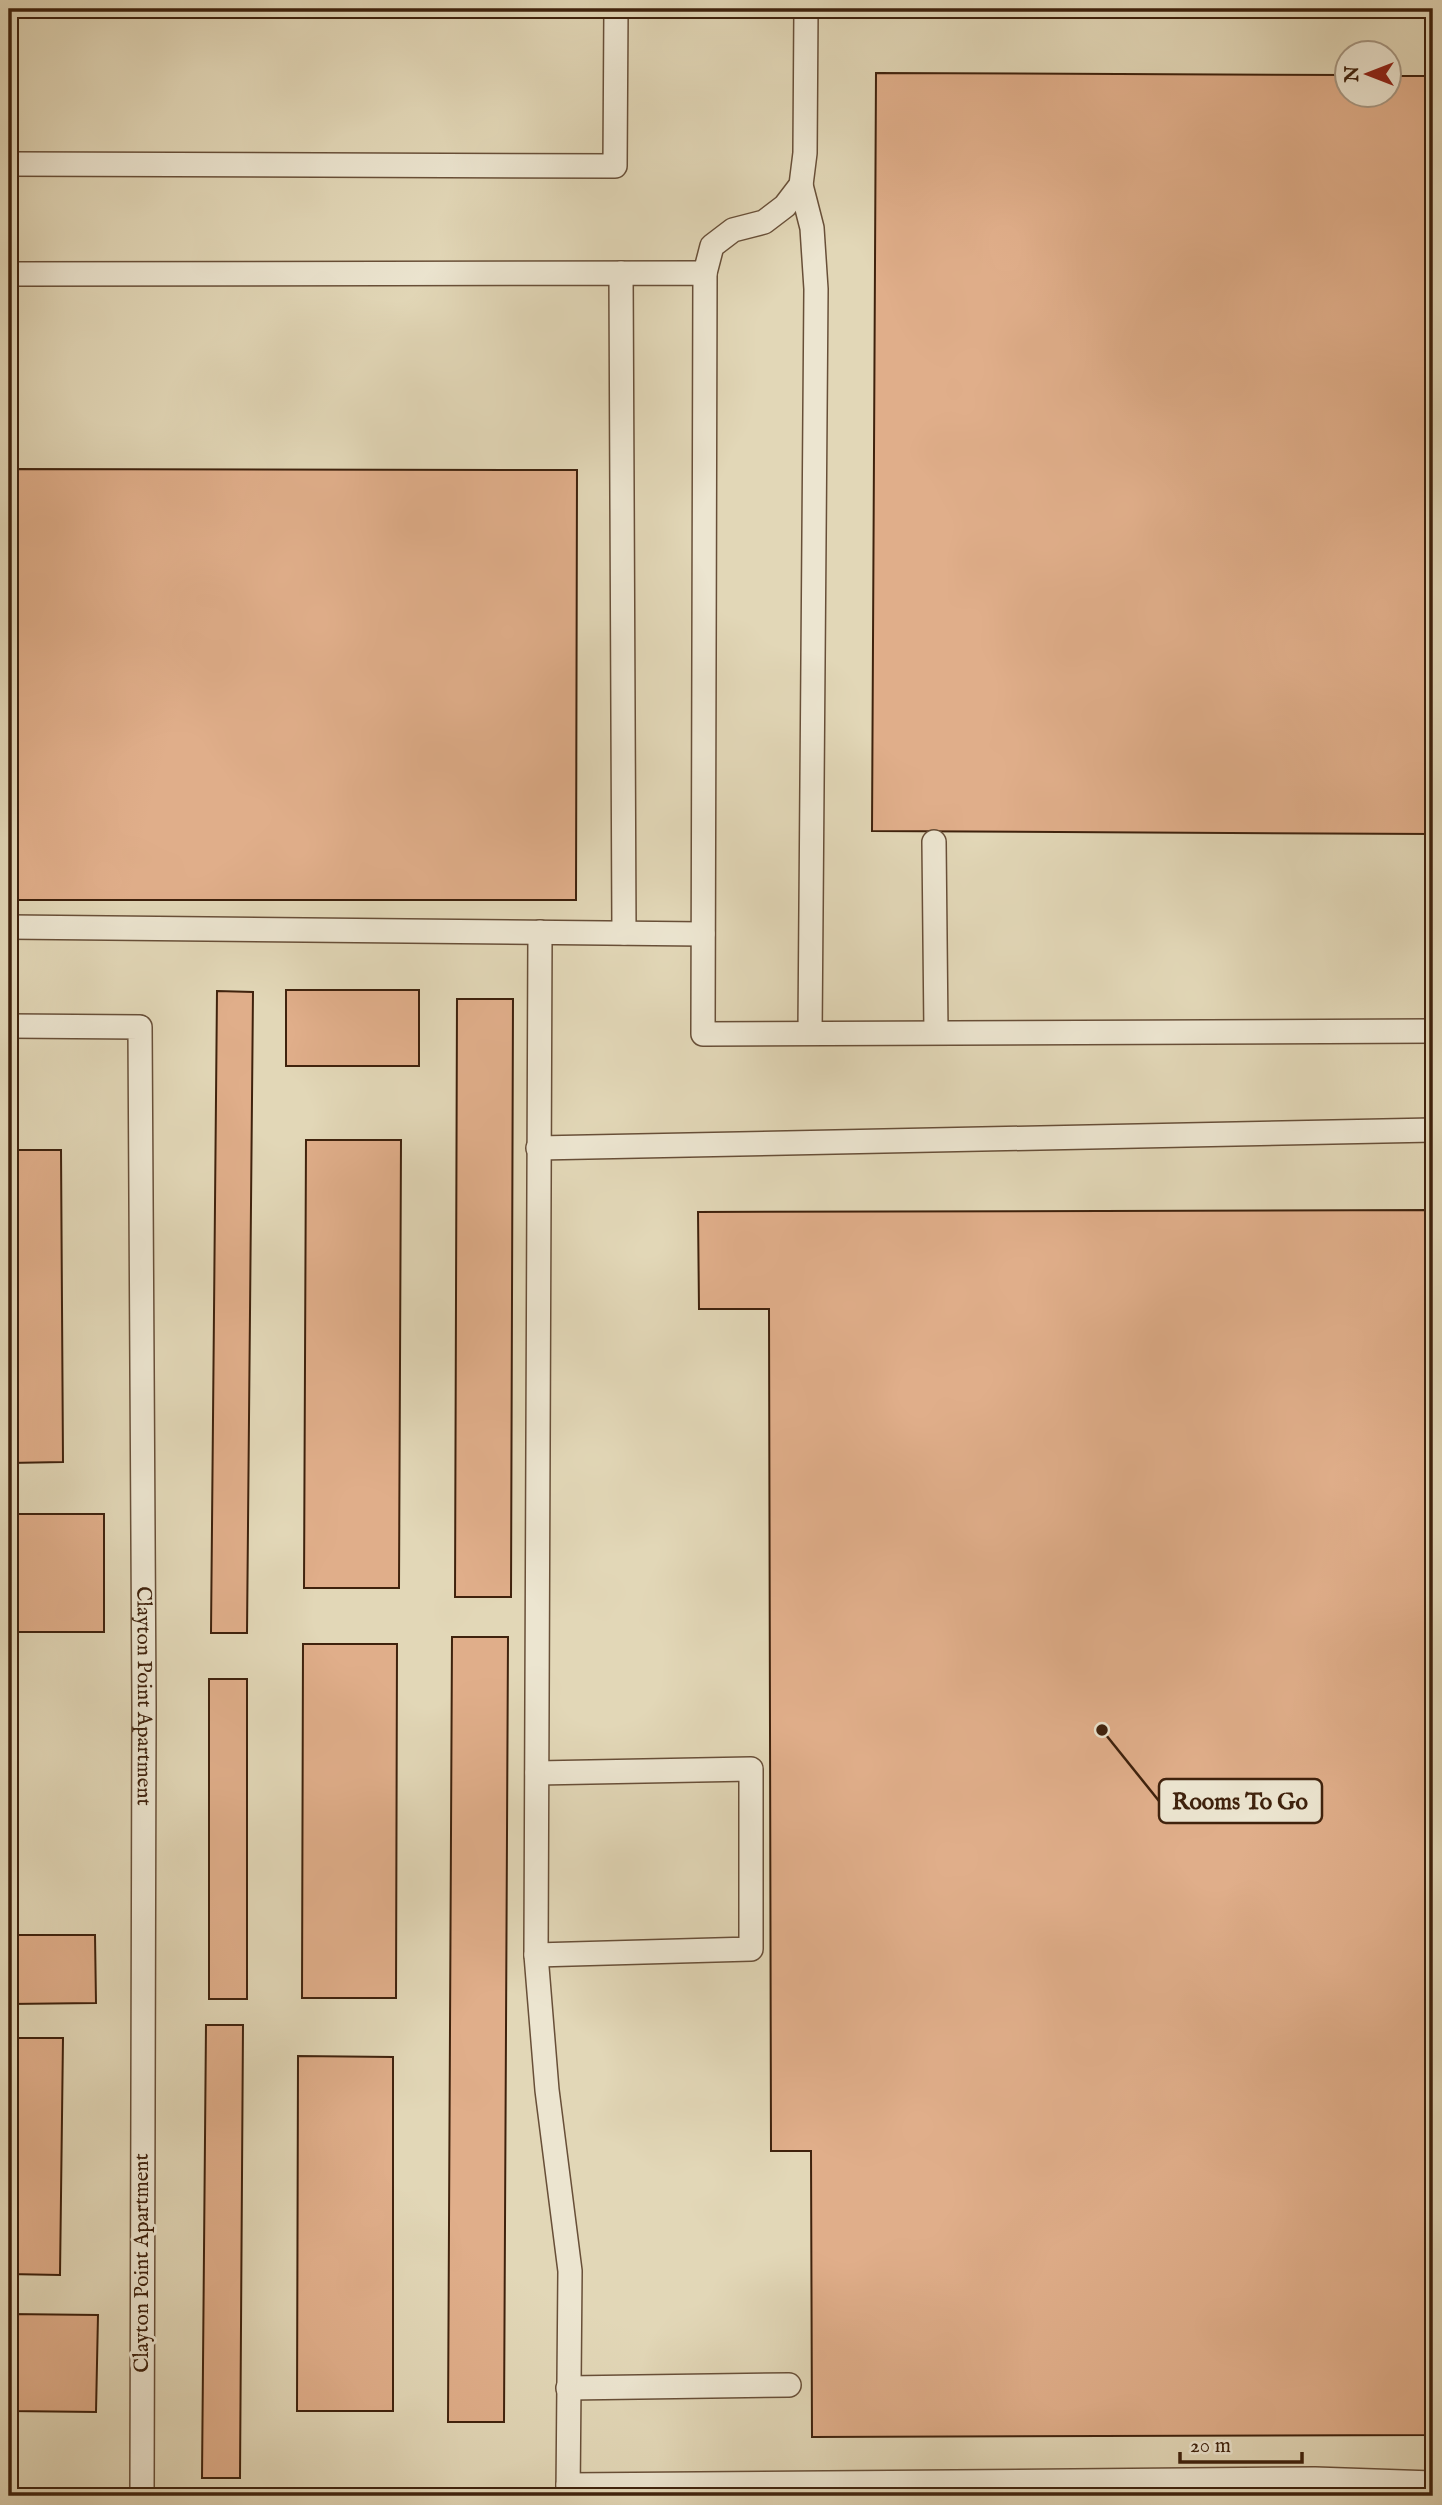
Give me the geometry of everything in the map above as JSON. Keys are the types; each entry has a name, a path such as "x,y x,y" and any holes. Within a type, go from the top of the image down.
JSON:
{"lane":[{"path":"9,164 615,166 616,9"},
{"path":"806,9 805,153 801,185 812,228 817,289 810,1033"},
{"path":"801,185 785,206 764,222 733,230 712,246 705,273 703,1034 1433,1031"},
{"path":"621,273 624,933"},
{"path":"9,274 705,273"},
{"path":"934,842 936,1032"},
{"path":"9,927 703,934"},
{"path":"540,932 536,1955 547,2090 570,2271 568,2491 1315,2479 1433,2483"},
{"name":"Clayton Point Apartment","path":"9,1026 141,1027 144,1692 142,2496"},
{"path":"538,1148 1433,1130"},
{"path":"536,1955 751,1949 751,1769 537,1773"},
{"path":"568,2388 789,2385"}],"building":[{"path":"876,73 1334,75 1334,108 1404,108 1404,76 1433,76 1433,834 872,831"},
{"path":"9,469 577,470 576,900 9,900"},
{"path":"286,990 419,990 419,1066 286,1066"},
{"path":"217,991 253,992 247,1633 211,1633"},
{"path":"457,999 513,999 511,1597 455,1597"},
{"path":"306,1140 401,1140 399,1588 304,1588"},
{"path":"9,1150 61,1150 63,1462 9,1463"},
{"path":"1433,1210 1433,2435 812,2437 811,2151 771,2151 769,1309 699,1309 698,1212"},
{"path":"9,1514 104,1514 104,1632 9,1632"},
{"path":"452,1637 508,1637 504,2422 448,2422"},
{"path":"303,1644 397,1644 396,1998 302,1998"},
{"path":"209,1679 247,1679 247,1999 209,1999"},
{"path":"9,1935 95,1935 96,2003 9,2004"},
{"path":"206,2025 243,2025 240,2478 202,2478"},
{"path":"9,2038 63,2038 60,2275 9,2274"},
{"path":"298,2056 393,2057 393,2411 297,2411"},
{"path":"9,2314 98,2315 96,2412 9,2411"}],"place":[{"name":"Rooms To Go","path":"1102,1730"}]}
